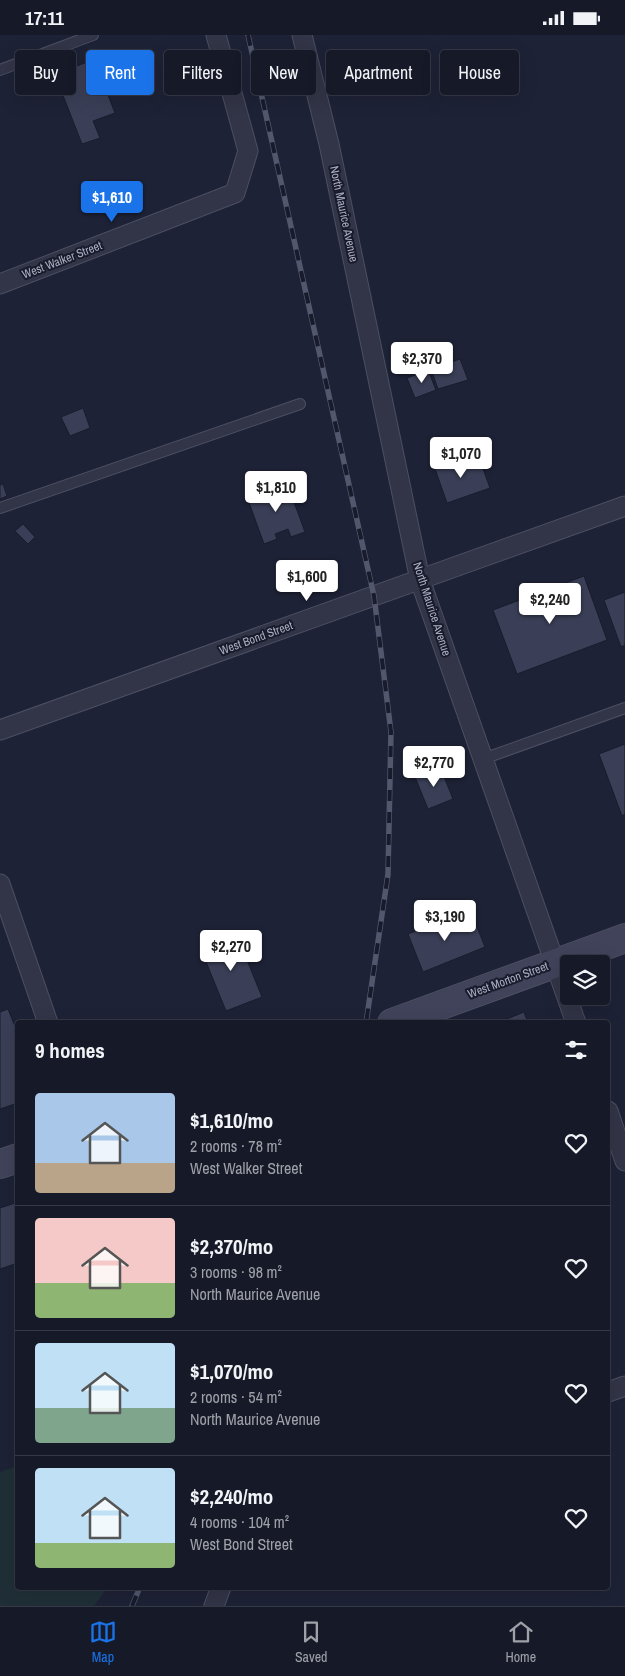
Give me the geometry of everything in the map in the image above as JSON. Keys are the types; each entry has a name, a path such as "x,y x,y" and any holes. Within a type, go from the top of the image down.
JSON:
{"main road":[{"name":"West Morton Street","path":"400,1020 625,938"},
{"path":"0,1164 15,1159"}],"street":[{"name":"West Walker Street","path":"0,284 235,193 248,151 216,35"},
{"name":"North Maurice Avenue","path":"302,35 329,144 420,580 575,1020"},
{"name":"West Bond Street","path":"0,730 625,506"},
{"path":"0,884 47,1020"},
{"path":"610,1116 624,1152"},
{"path":"610,1391 625,1386"},
{"path":"214,1606 220,1590"}],"lane":[{"path":"0,70 93,35"},
{"path":"0,507 300,404"},
{"path":"483,759 625,708"}],"shaded area":[{"path":"15,1467 15,1590 106,1590 94,1606 0,1606 0,1472"}],"building":[{"path":"86,62 86,95 108,95 115,113 93,121 100,138 82,144 63,95 76,95 76,66"},
{"path":"460,359 468,380 438,389 431,369"},
{"path":"428,370 436,390 415,398 407,378"},
{"path":"83,408 90,428 70,436 61,417"},
{"path":"467,455 471,467 481,463 490,488 447,503 434,466"},
{"path":"287,483 305,532 291,537 288,529 275,534 277,539 264,544 247,497"},
{"path":"3,484 7,496 0,499 0,485"},
{"path":"23,524 35,537 28,544 15,531"},
{"path":"584,576 607,640 517,674 493,610"},
{"path":"625,592 625,645 621,647 604,600"},
{"path":"625,744 625,814 622,816 599,754"},
{"path":"440,767 453,799 428,809 415,777"},
{"path":"473,917 485,947 423,972 408,934 447,918 450,926"},
{"path":"236,933 262,997 226,1011 200,947"},
{"path":"8,1009 15,1026 15,1104 0,1109 0,1012"},
{"path":"524,1012 527,1020 504,1020"},
{"path":"15,1203 15,1264 0,1269 0,1208"}],"railway":[{"path":"248,35 374,596 391,732 388,874 366,1020"},
{"path":"132,1606 139,1590"}]}
